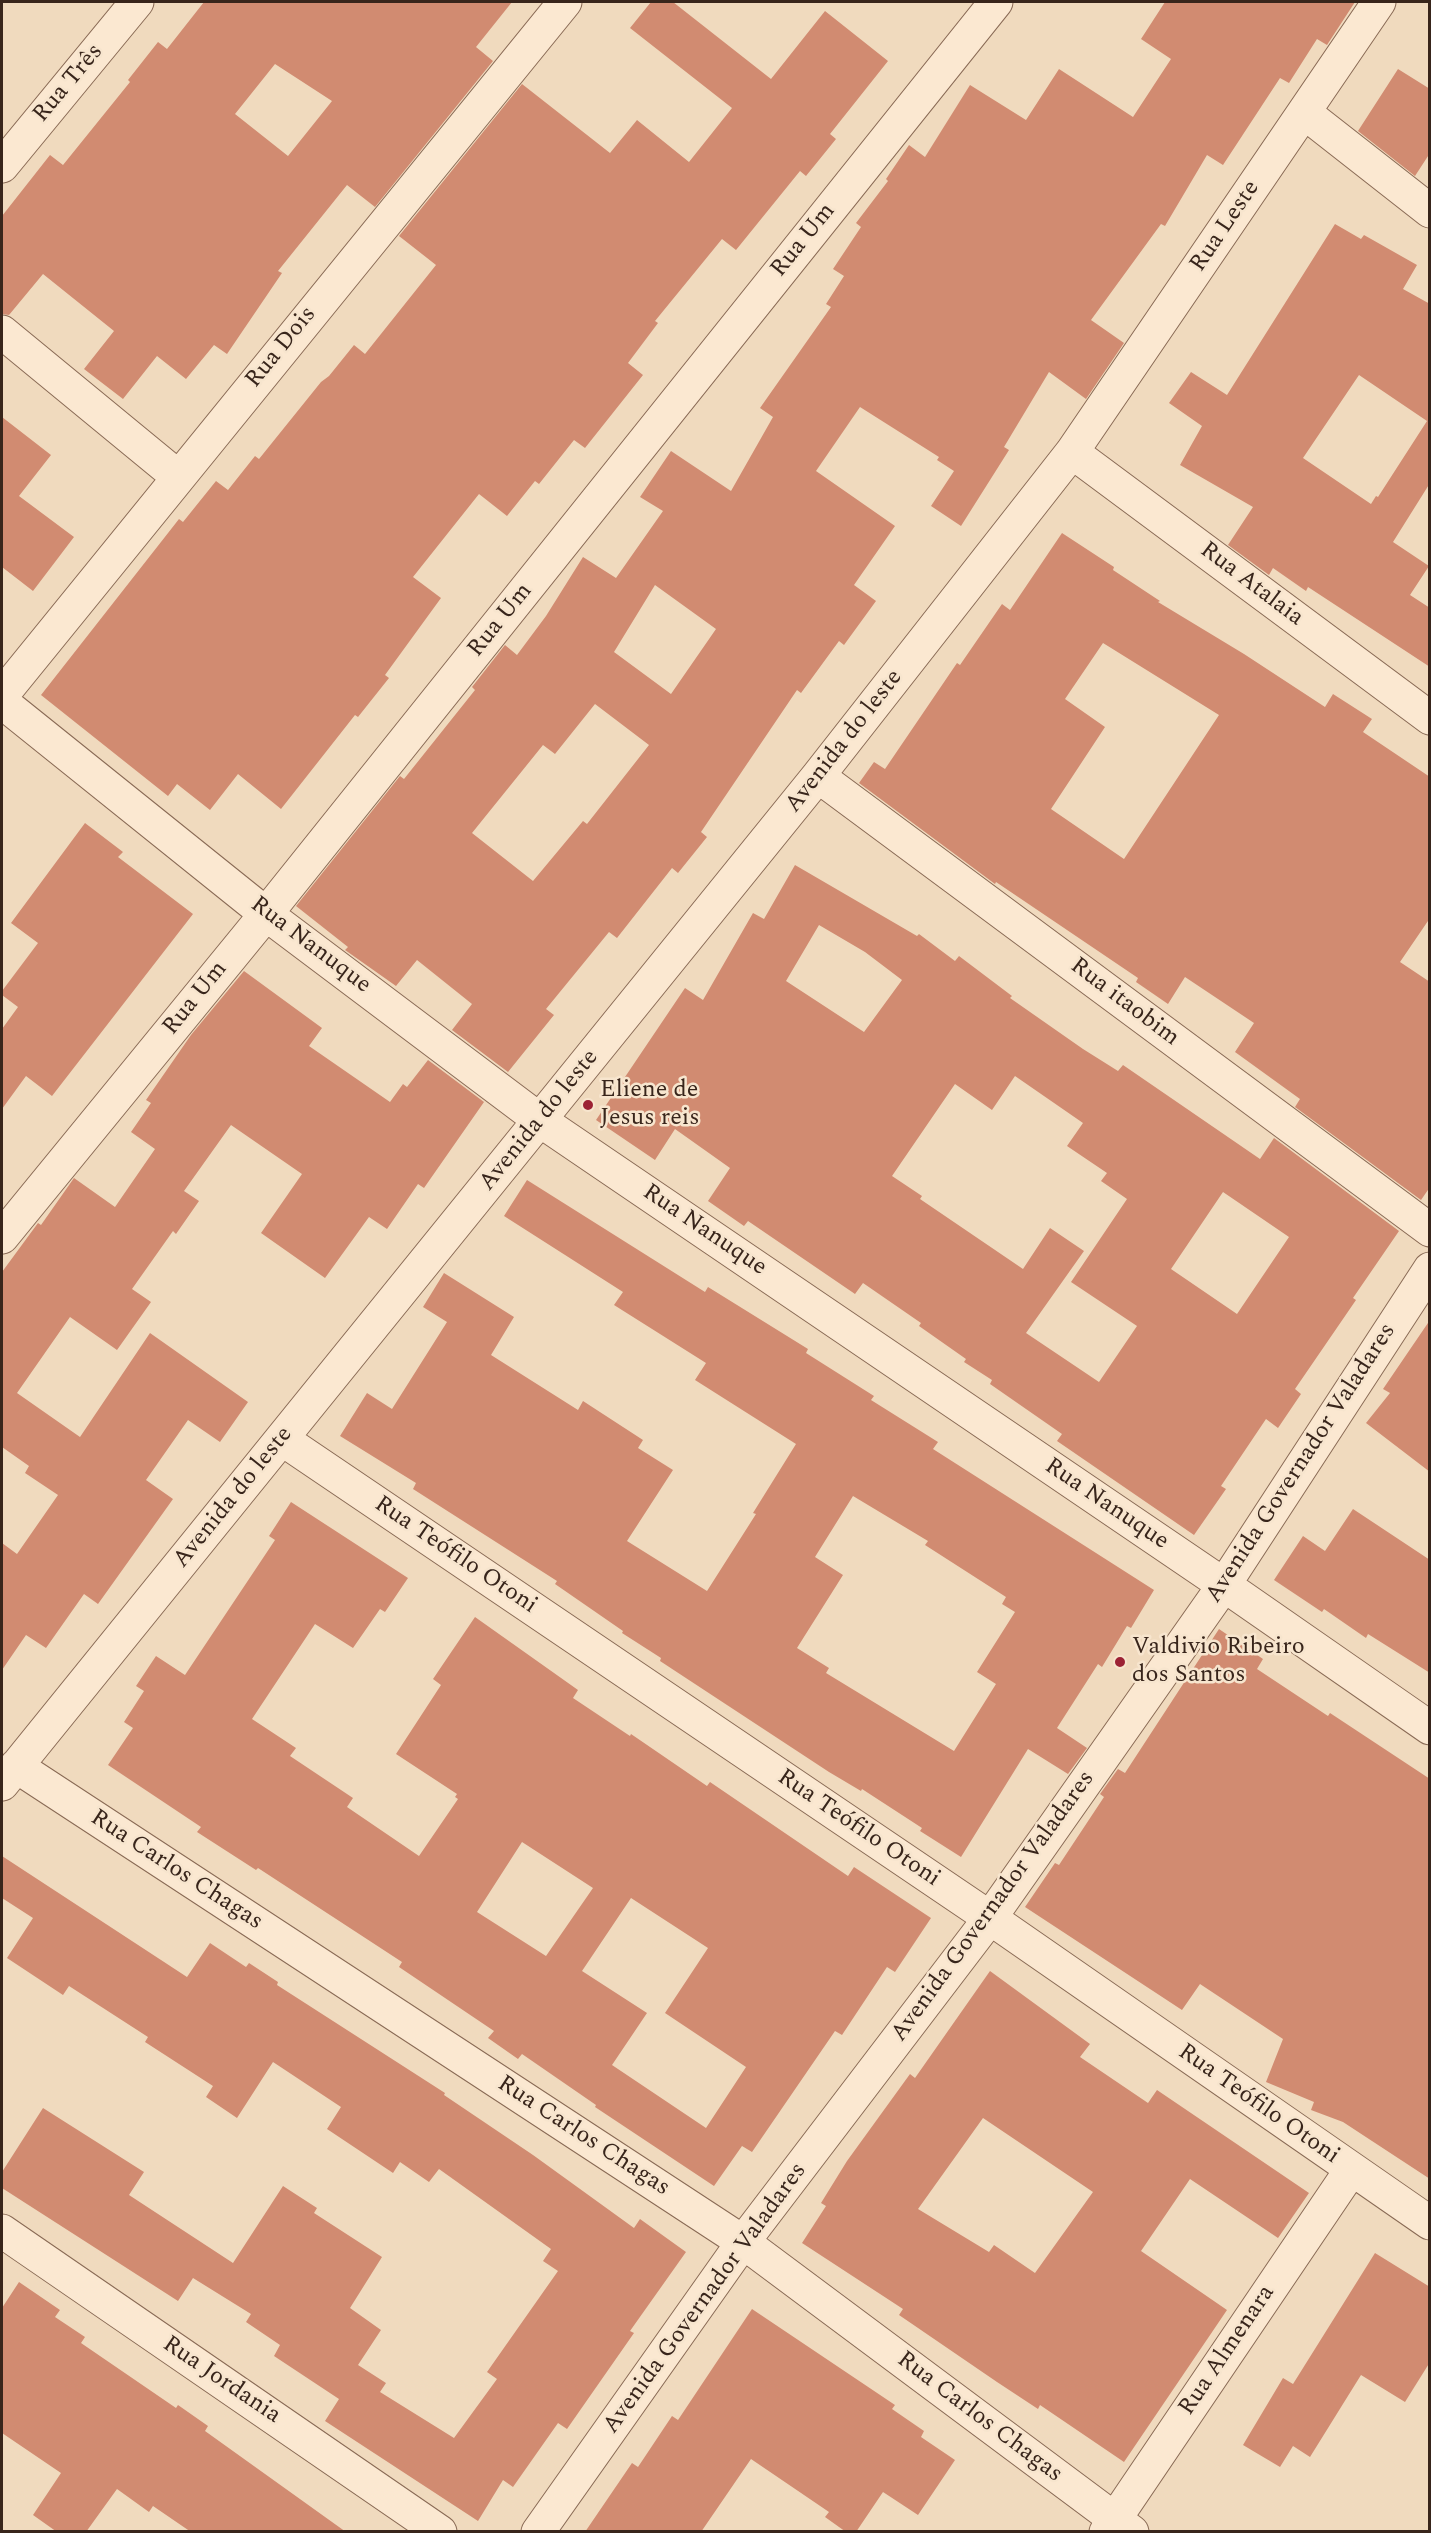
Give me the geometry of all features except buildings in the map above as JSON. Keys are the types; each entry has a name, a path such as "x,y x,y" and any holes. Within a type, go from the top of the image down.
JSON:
{"street":[{"name":"Rua Três","path":"2,166 137,2"},
{"name":"Rua Dois","path":"2,695 177,476 565,2"},
{"name":"Rua Um","path":"2,1237 266,914 996,2"},
{"name":"Rua Leste","path":"1072,452 1379,2"},
{"path":"1305,113 1430,211"},
{"path":"2,332 177,476"},
{"name":"Rua Atalaia","path":"1072,452 1430,718"},
{"name":"Avenida do leste","path":"9,1775 818,776 1072,452"},
{"name":"Rua Nanuque","path":"2,702 266,914 541,1120 1430,1728"},
{"name":"Rua itaobim","path":"818,776 1430,1230"},
{"name":"Avenida Governador Valadares","path":"538,2532 743,2242 990,1918 1224,1585 1430,1269"},
{"name":"Rua Teófilo Otoni","path":"282,1439 990,1918 1430,2223"},
{"name":"Rua Carlos Chagas","path":"9,1775 743,2242 1118,2527"},
{"name":"Rua Almenara","path":"1118,2527 1351,2170"},
{"name":"Rua Jordania","path":"2,2231 440,2532"}],"place":[{"name":"Eliene de Jesus reis","path":"588,1105"},
{"name":"Valdivio Ribeiro dos Santos","path":"1120,1662"}]}
